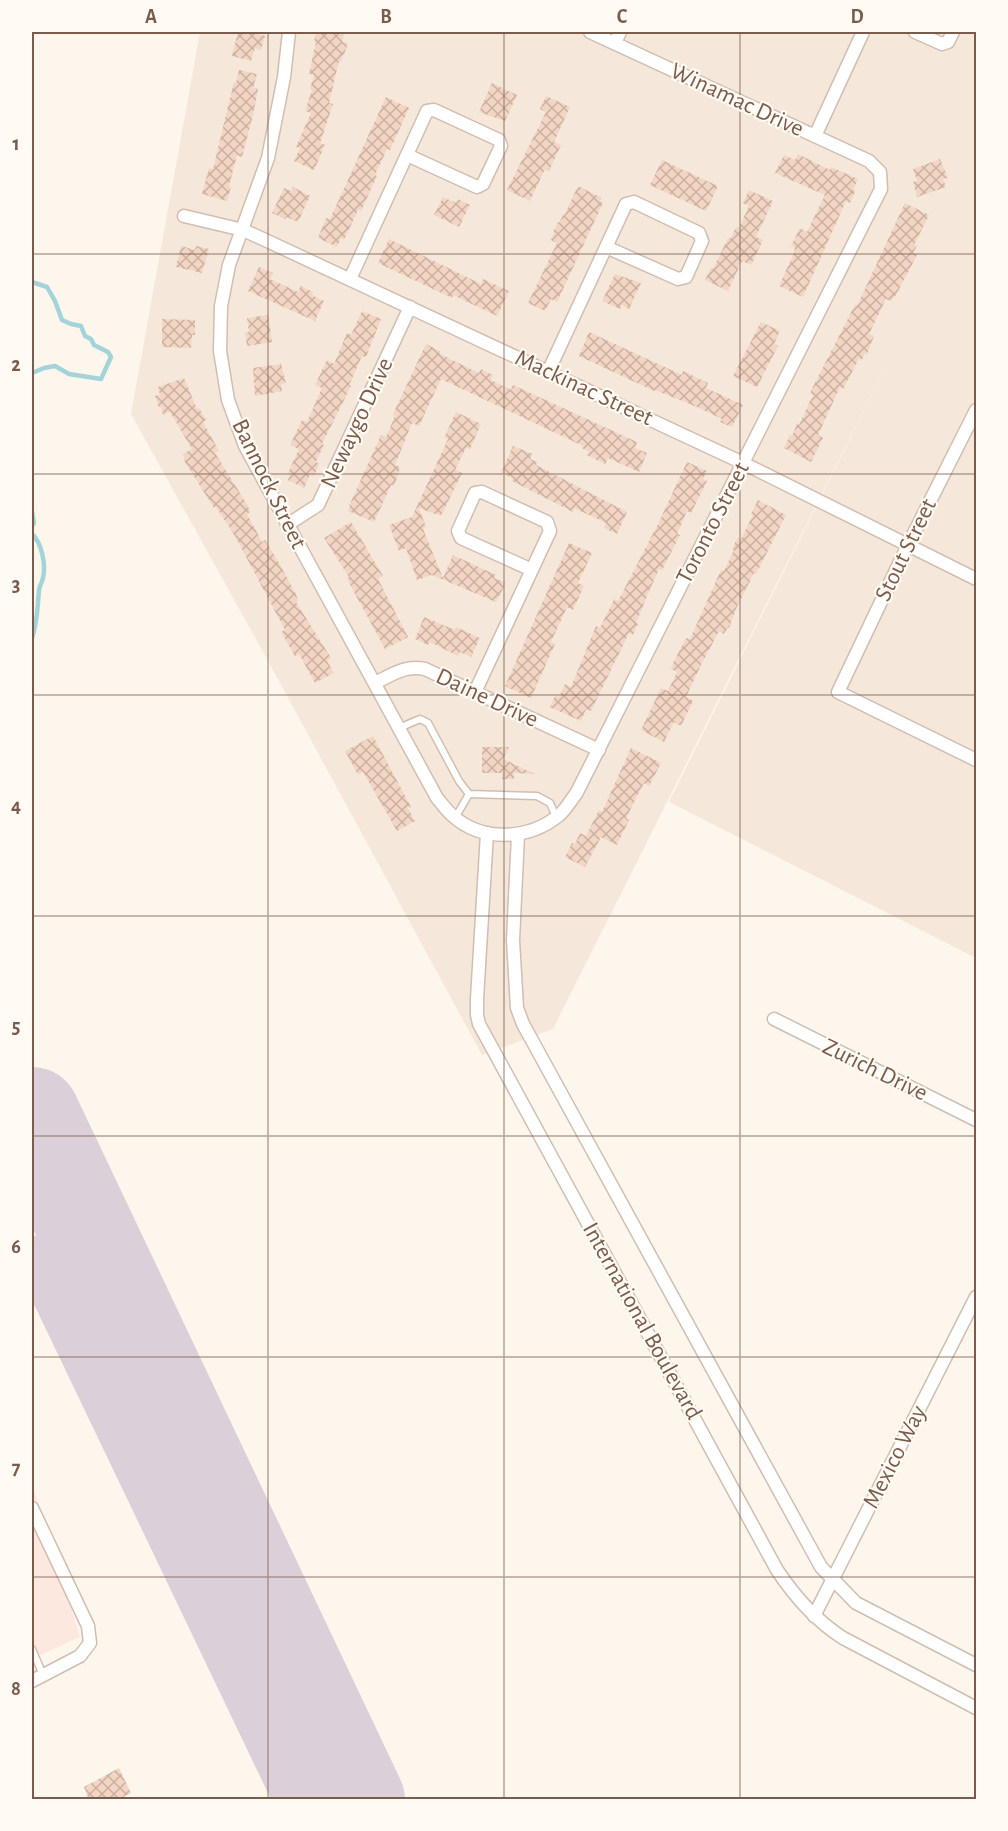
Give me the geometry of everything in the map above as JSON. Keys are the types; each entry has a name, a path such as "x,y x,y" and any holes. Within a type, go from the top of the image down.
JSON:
{"street":[{"name":"Bannock Street","path":"289,32 284,77 268,158 229,266 221,306 220,351 228,400 245,446 437,798 455,818 487,833 505,835"},
{"name":"Winamac Drive","path":"590,32 618,37 869,161 880,172"},
{"path":"815,136 863,32"},
{"path":"915,32 942,44 948,42 953,32"},
{"path":"350,279 407,154 427,111 434,110 499,140 501,146 483,184 477,187 407,154"},
{"name":"Toronto Street","path":"505,835 518,835 532,831 556,817 576,794 881,189 880,172"},
{"path":"549,372 606,247 626,204 633,202 699,233 702,242 686,277 678,279 606,247"},
{"name":"Mackinac Street","path":"184,216 243,230 350,279 743,463 976,579"},
{"name":"Newaygo Drive","path":"287,525 318,506 410,307"},
{"name":"Stout Street","path":"976,410 838,692 976,759"},
{"path":"475,692 532,570 550,531 547,522 482,492 475,493 458,531 461,538 532,570"},
{"name":"Daine Drive","path":"375,683 400,669 413,667 425,669 599,750"},
{"name":"International Boulevard","path":"487,833 477,999 479,1024 777,1569 791,1590 824,1626 976,1708"},
{"name":"International Boulevard","path":"518,835 513,940 517,1008 523,1024 821,1567 856,1603 976,1665"},
{"name":"Zurich Drive","path":"774,1019 976,1120"},
{"name":"Mexico Way","path":"814,1616 976,1297"},
{"path":"32,1508 88,1626 90,1643 80,1656 32,1681"}],"lane":[{"path":"399,728 420,719 428,723 459,781 469,794"},
{"path":"469,794 537,796 549,803 556,817"},
{"path":"455,818 469,794"},
{"path":"32,1649 44,1675"}],"shaded area":[{"path":"200,32 976,32 976,958 669,802 902,334 553,1029 482,1055 131,414"},
{"path":"32,1484 80,1637 32,1659"}],"building":[{"path":"238,32 259,32 258,34 265,36 261,50 255,48 251,61 232,56"},
{"path":"316,32 344,34 342,42 348,43 341,62 339,61 329,103 333,104 320,143 325,145 314,170 294,161 300,148 296,147 311,113 305,111 312,90 310,89 314,75 309,74"},
{"path":"239,70 257,74 253,88 258,89 242,157 237,155 227,201 202,194 209,168 213,169"},
{"path":"492,83 517,95 505,121 479,112"},
{"path":"546,96 570,107 554,142 561,145 549,171 545,169 530,201 507,190 546,112 540,109"},
{"path":"386,97 409,108 390,150 387,149 361,211 358,210 344,240 341,238 337,247 318,238 326,218 330,219"},
{"path":"798,154 830,170 831,167 858,179 850,203 846,201 803,297 779,286 793,255 795,248 791,246 800,228 807,232 825,195 775,173 784,155 795,160"},
{"path":"940,159 948,178 943,179 946,187 917,197 913,182 917,181 913,169"},
{"path":"662,160 718,186 706,211 650,185"},
{"path":"578,186 602,198 600,202 603,203 557,302 551,299 545,311 528,303 557,243 551,240 553,232 564,216"},
{"path":"293,187 310,196 298,222 272,213 284,188 291,191"},
{"path":"749,190 773,201 756,237 763,240 751,265 742,261 728,291 705,280 728,238 730,239 736,227 739,228 749,206 743,203"},
{"path":"443,197 456,203 458,199 470,205 459,227 434,215"},
{"path":"905,203 929,215 914,245 917,246 913,253 917,255 896,295 891,301 886,299 869,334 874,336 867,354 865,353 862,360 859,359 843,389 840,387 818,435 823,438 811,462 784,448 797,424 799,425 813,395 810,393 855,305 857,306"},
{"path":"389,239 481,284 483,279 509,291 497,316 453,295 452,298 378,263"},
{"path":"181,246 195,250 196,246 209,249 202,273 176,267"},
{"path":"259,267 273,273 270,279 298,292 301,286 324,301 315,321 248,291"},
{"path":"615,274 641,283 629,309 622,305 620,309 602,301"},
{"path":"362,311 381,319 366,357 362,356 349,385 351,386 322,444 324,445 316,462 319,464 314,476 310,475 304,488 288,480 290,474 288,473 299,449 290,445 302,420 307,422 322,388 315,385 327,360 334,364 347,333 351,335"},
{"path":"268,315 272,342 247,346 245,333 249,332 247,318"},
{"path":"162,319 195,320 195,335 192,335 191,348 162,347"},
{"path":"761,322 780,331 774,344 778,346 757,387 733,376"},
{"path":"589,332 682,375 683,371 708,383 706,388 743,405 732,427 720,422 722,419 697,407 654,391 579,356"},
{"path":"426,344 479,373 481,369 493,375 491,380 511,390 513,385 637,442 635,448 647,453 639,472 608,458 605,464 587,455 589,452 582,448 583,446 441,379 419,426 412,423 395,465 400,467 394,486 391,485 374,522 348,511 381,435 386,437 395,416 393,415 395,410"},
{"path":"281,364 286,383 281,384 282,391 255,396 253,368"},
{"path":"184,378 197,409 199,408 206,420 203,422 219,451 215,453 248,506 250,512 247,514 262,542 265,540 279,563 296,594 298,601 296,602 331,658 327,661 334,673 315,683 299,654 295,656 281,632 285,630 235,536 185,462 183,454 192,449 170,412 163,415 161,407 159,408 155,396 160,395 158,387"},
{"path":"456,412 481,424 470,449 466,448 455,470 462,473 441,516 419,508 426,527 423,529 443,578 453,555 496,575 494,578 506,583 496,602 432,575 417,580 406,548 399,551 389,525 412,517 448,439 444,438"},
{"path":"513,446 533,454 530,459 537,462 536,465 627,512 617,534 604,528 606,523 574,508 573,512 501,473"},
{"path":"687,462 707,471 703,479 707,481 691,513 687,511 677,534 680,535 662,570 659,569 633,635 629,633 591,711 586,709 581,721 550,707 555,696 559,697 565,684 571,687 596,626 600,628 614,599 618,601"},
{"path":"758,500 786,515 756,574 754,573 729,628 724,634 719,631 700,667 686,697 693,701 681,726 674,722 664,742 641,730 661,688 668,691 677,672 671,669 673,663 686,638 690,639 721,570 724,571 738,537 741,539"},
{"path":"351,522 383,576 378,579 408,637 385,649 347,579 349,577 324,538"},
{"path":"569,543 592,553 578,583 584,586 573,610 567,607 551,642 555,644 531,698 505,686"},
{"path":"424,617 455,630 456,627 480,638 471,657 460,652 458,656 430,642 428,645 415,639"},
{"path":"373,736 411,807 408,808 415,821 397,831 363,772 358,775 345,751"},
{"path":"482,747 509,747 503,759 535,774 514,773 514,779 502,779 502,773 482,773"},
{"path":"631,748 661,763 649,786 644,783 626,818 629,820 617,845 601,837 585,867 565,857 580,833 586,836 599,810 602,812"},
{"path":"119,1768 131,1793 117,1800 89,1800 84,1787"}],"waterway":[{"path":"32,282 47,287 62,320 81,326 85,336 91,339 94,345 108,352 111,357 101,379 69,374 55,366 32,373"},
{"path":"32,512 34,523 32,526"},
{"path":"32,534 41,548 44,567 32,638"}],"taxiway":[{"path":"32,1255 293,1800"}],"runway":[{"path":"32,1115 357,1800"}]}
